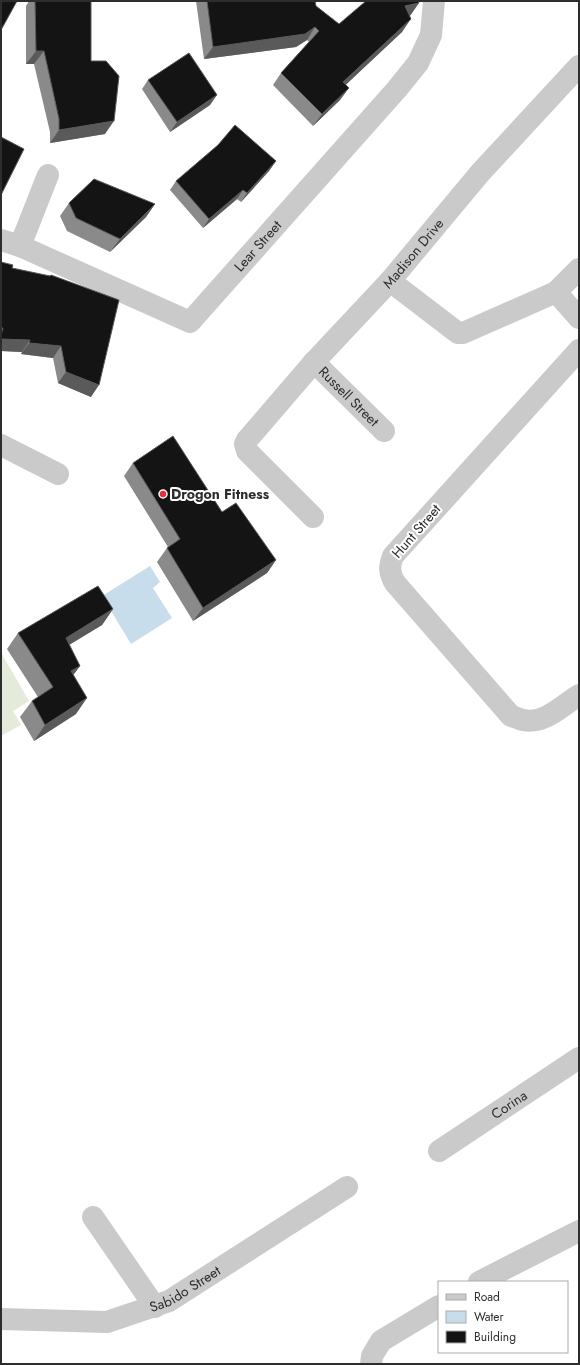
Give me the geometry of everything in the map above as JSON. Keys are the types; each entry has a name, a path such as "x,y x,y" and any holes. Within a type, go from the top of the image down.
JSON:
{"street":[{"name":"Lear Street","path":"11,243 190,322 397,89 418,63 431,35 434,1"},
{"name":"Madison Drive","path":"314,517 247,451 245,444 247,440 314,362 390,281 480,173 579,66"},
{"path":"11,243 48,175"},
{"path":"390,281 458,333 470,331 556,292 579,269"},
{"path":"556,292 579,318"},
{"name":"Hunt Street","path":"579,350 393,556 389,565 390,575 395,583 511,716 524,720 536,720 547,716 579,695"},
{"name":"Russell Street","path":"314,362 384,431"},
{"path":"1,446 58,474"},
{"name":"Corina","path":"439,1151 579,1058"},
{"name":"Sabido Street","path":"1,1319 106,1322 155,1307 169,1301 185,1291 347,1187"},
{"path":"93,1217 155,1307"},
{"path":"480,1281 579,1231"},
{"path":"371,1364 372,1356 381,1341 438,1307"}],"green space":[{"path":"2,654 29,701 13,711 21,725 1,736 1,655"}],"water":[{"path":"150,566 160,582 153,588 172,618 131,644 102,596"}],"building":[{"path":"1,1 17,1 1,30"},
{"path":"35,1 91,1 91,61 106,61 119,76 114,121 59,130 59,119 44,51 36,51"},
{"path":"207,1 315,1 316,6 339,24 366,1 418,1 419,3 405,6 411,19 343,82 349,88 322,114 281,73 319,31 315,27 305,34 213,47"},
{"path":"189,53 217,95 177,122 148,80"},
{"path":"235,125 276,161 247,193 243,190 209,219 176,181 218,145"},
{"path":"1,137 24,149 1,195"},
{"path":"94,179 155,204 120,239 76,218 69,203"},
{"path":"1,262 13,265 12,268 51,275 119,300 99,385 66,372 61,346 29,343 30,340 1,339 3,328 1,328"},
{"path":"173,436 222,512 236,503 276,560 203,608 167,548 180,539 133,463"},
{"path":"98,586 113,609 66,638 80,666 71,671 87,698 45,725 32,701 53,687 18,633"}],"place":[{"name":"Drogon Fitness","path":"163,494"}]}
